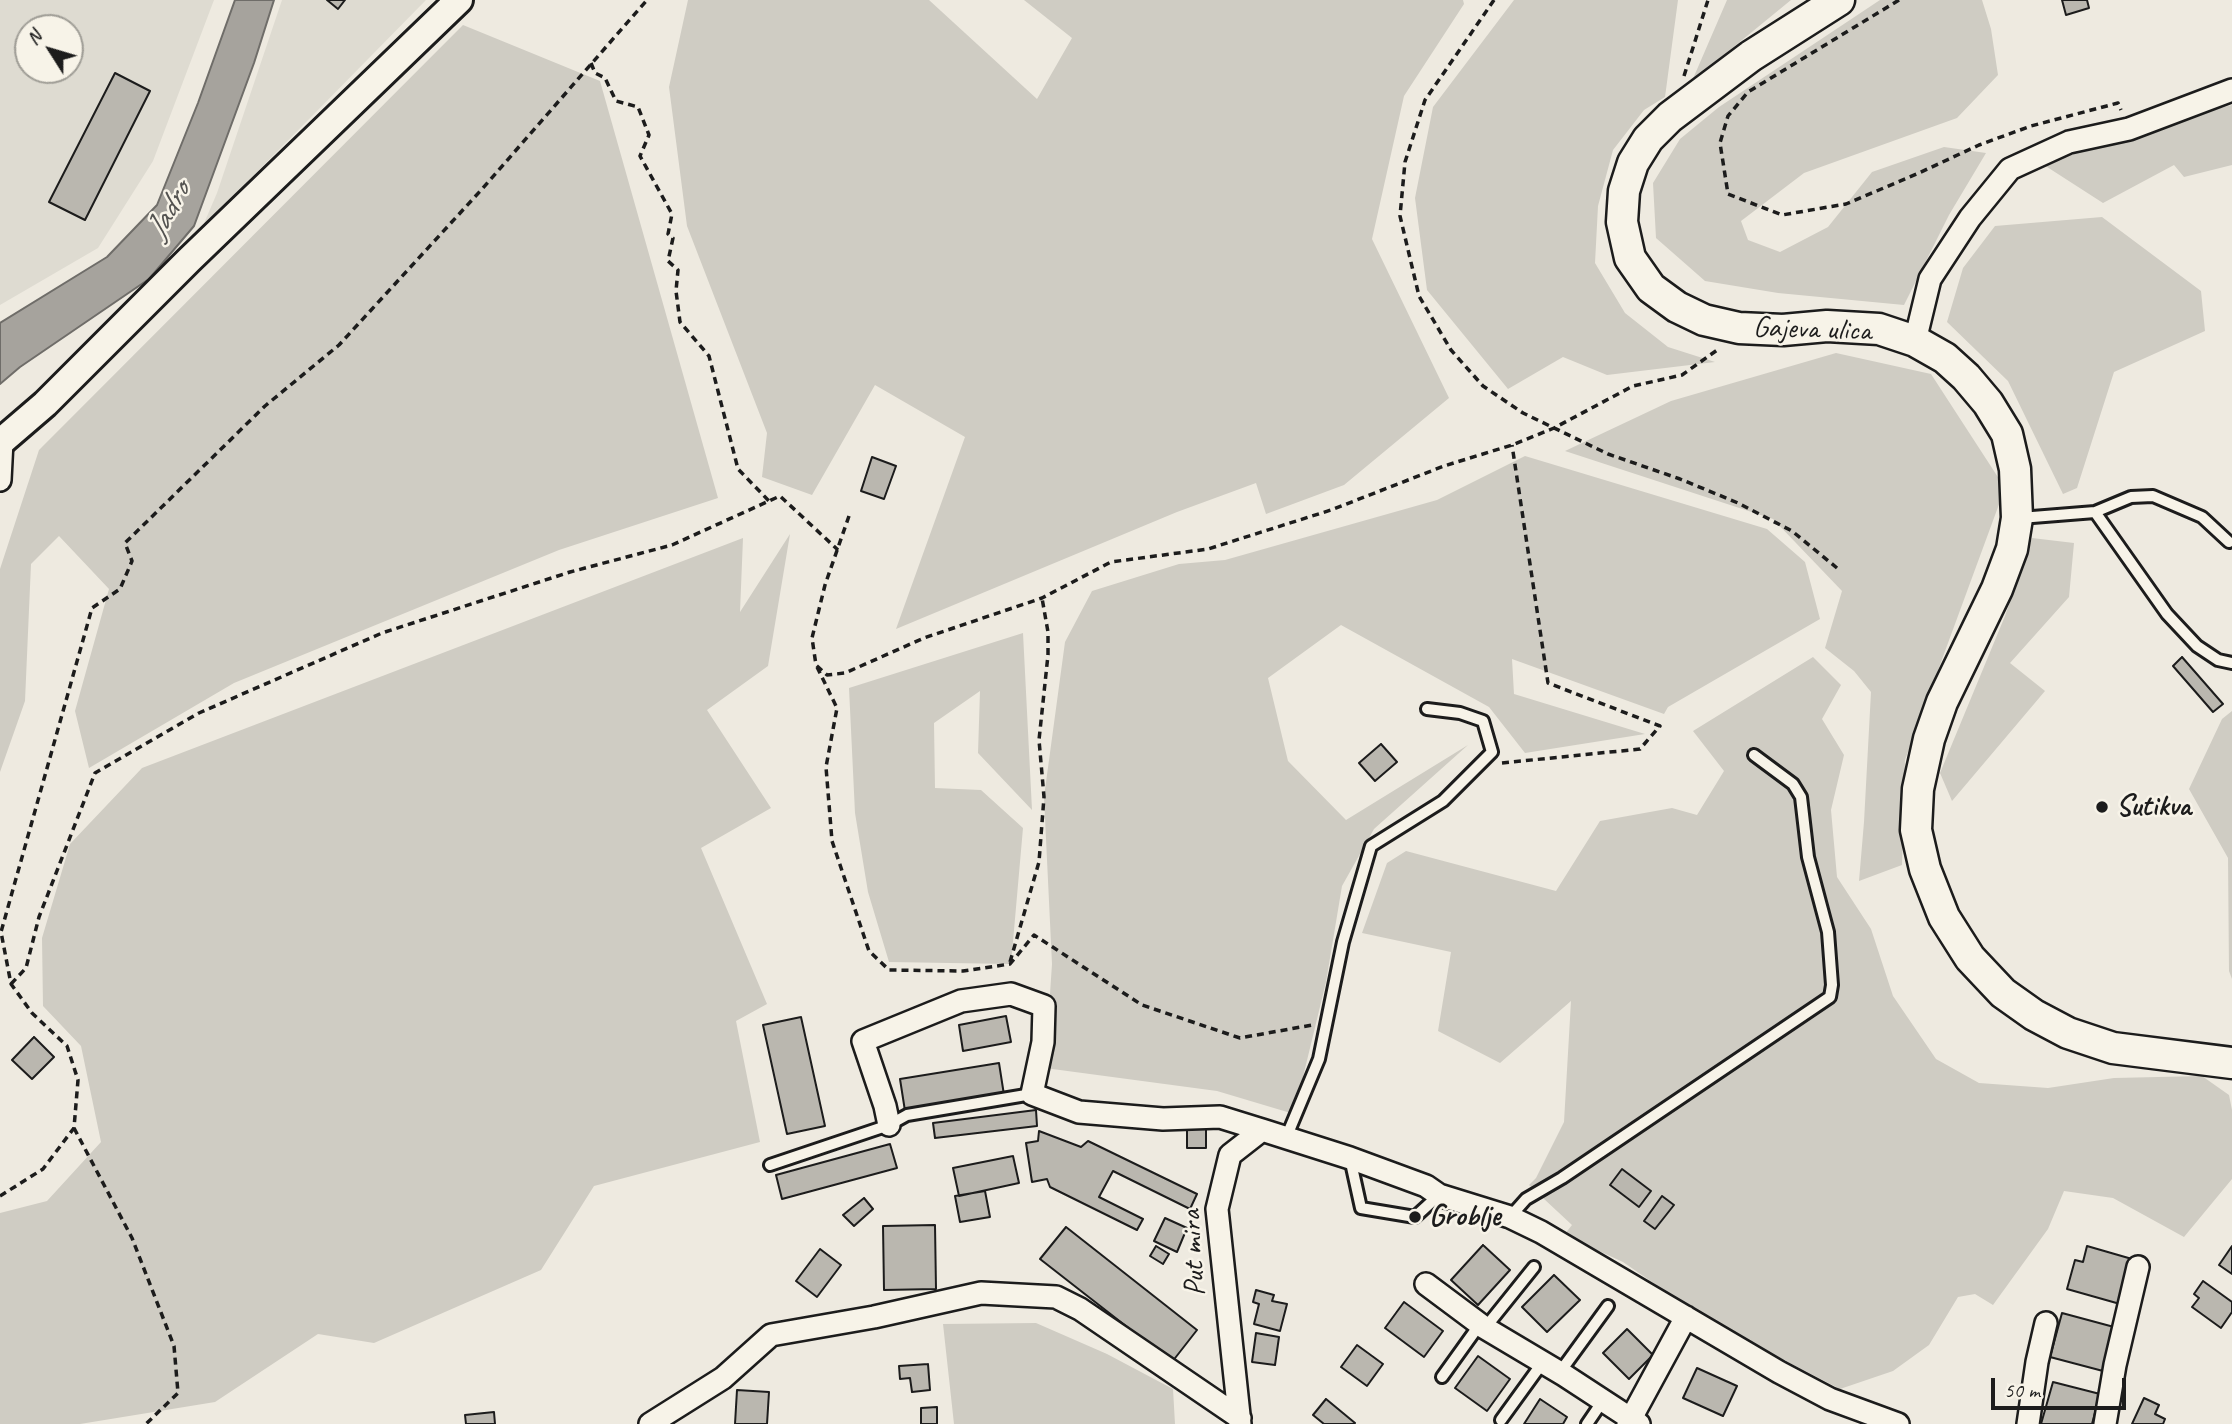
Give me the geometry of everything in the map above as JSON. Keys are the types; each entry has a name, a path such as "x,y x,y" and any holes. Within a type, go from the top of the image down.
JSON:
{"main road":[{"name":"Gajeva ulica","path":"1839,0 1751,56 1670,117 1648,139 1633,163 1624,191 1622,222 1630,258 1651,288 1677,307 1704,320 1747,328 1783,330 1827,326 1879,329 1915,341 1945,358 1988,403 2007,434 2015,469 2017,518 2012,549 1997,589 1942,702 1928,739 1918,789 1916,830 1925,869 1944,918 1970,958 2003,993 2034,1015 2068,1033 2113,1048 2232,1063"}],"street":[{"path":"0,480 1,440 45,404 189,260 459,0"},
{"path":"1915,341 1930,279 1970,218 2010,169 2069,142 2129,129 2232,90"},
{"path":"889,1125 863,1041 961,1001 1011,994 1044,1006 1043,1042 1032,1094 1079,1112 1163,1119 1220,1117 1343,1156 1426,1186 1439,1195 1510,1217 1541,1231 1779,1372 1830,1399 1898,1424"},
{"name":"Put mira","path":"1240,1421 1217,1209 1230,1155 1262,1130"},
{"path":"2105,1424 2115,1365 2138,1267"},
{"path":"1426,1284 1482,1326 1552,1367 1633,1422 1686,1317"},
{"path":"650,1424 723,1378 772,1335 874,1317 981,1293 1056,1297 1080,1309 1240,1421"},
{"path":"2028,1424 2037,1362 2046,1324"}],"lane":[{"path":"2017,518 2095,512 2131,498 2153,496 2202,517 2229,542"},
{"path":"2095,512 2167,614 2197,646 2218,660 2232,663"},
{"path":"1286,1138 1319,1059 1343,942 1371,846 1443,800 1492,752 1483,721 1460,713 1427,709"},
{"path":"1510,1217 1526,1199 1562,1178 1830,997 1832,985 1828,932 1808,857 1801,797 1793,784 1754,755"},
{"path":"770,1165 889,1125 907,1115 1032,1094"},
{"path":"1343,1156 1361,1208 1415,1217 1439,1195"},
{"path":"1442,1377 1534,1267"},
{"path":"1501,1420 1608,1306"},
{"path":"1587,1424 1602,1402"}],"path":[{"path":"0,1196 43,1169 74,1128 78,1080 67,1046 32,1013 11,984 1,932 92,608 120,589 132,561 125,543 265,406 338,345 475,198 647,0"},
{"path":"1494,0 1425,100 1405,162 1400,216 1419,296 1451,350 1483,386 1523,413 1608,454 1738,503 1792,531 1837,568"},
{"path":"1682,82 1708,0"},
{"path":"1899,0 1748,92 1728,116 1720,143 1728,194 1782,215 1846,204 1992,140 2031,126 2118,103 2129,129"},
{"path":"591,63 595,73 605,78 616,101 638,107 649,135 640,156 672,214 668,234 673,238 668,261 678,270 676,290 680,322 709,356 738,469 769,501"},
{"path":"816,666 827,674 845,673 924,638 1042,598 1111,562 1208,549 1331,510 1444,466 1512,445 1554,428 1633,386 1682,376 1747,328"},
{"path":"1479,765 1640,749 1660,726 1548,683 1512,445"},
{"path":"11,984 26,968 39,917 95,773 200,713 382,633 570,572 672,545 780,496 838,550"},
{"path":"849,516 825,584 812,638 816,666 837,708 826,766 832,841 869,951 889,970 963,971 1010,964 1034,935 1142,1005 1240,1038 1327,1022"},
{"path":"1010,964 1039,862 1044,797 1039,740 1048,655 1048,632 1042,598"},
{"path":"74,1128 132,1238 174,1346 178,1393 146,1424"}],"shaded area":[{"path":"0,0 214,0 153,161 98,248 0,305"},
{"path":"282,0 426,0 202,228 217,193"},
{"path":"688,0 929,0 1037,99 1072,38 1024,0 1463,0 1464,4 1404,96 1372,239 1449,398 1344,485 1266,514 1256,483 1177,512 896,629 965,437 875,385 812,495 762,477 767,433 687,226 669,87"},
{"path":"1514,0 1678,0 1665,97 1644,110 1613,150 1598,206 1595,263 1625,313 1668,347 1715,362 1607,375 1563,357 1508,389 1427,290 1415,198 1433,107"},
{"path":"1727,0 1791,0 1692,81"},
{"path":"1880,0 1982,0 1991,29 1998,75 1957,118 1804,173 1741,221 1748,240 1780,252 1828,227 1872,172 1944,147 1986,153 1949,215 1904,305 1778,293 1705,281 1656,238 1653,183 1680,139 1719,107"},
{"path":"463,25 600,81 718,498 559,550 234,683 89,768 75,711 109,589 59,536 31,564 25,701 0,772 0,569 39,450"},
{"path":"2232,105 2232,165 2184,177 2174,165 2103,203 2044,165 2073,146"},
{"path":"2102,217 2201,291 2205,331 2114,372 2077,488 2063,494 2008,381 1947,322 1963,268 1995,226"},
{"path":"1836,353 1931,374 2005,488 1905,760 1902,865 1859,881 1871,692 1854,671 1825,648 1842,591 1773,519 1565,451 1671,401"},
{"path":"1525,456 1767,529 1805,562 1820,619 1668,707 1664,714 1512,659 1514,694 1645,734 1525,753 1489,707 1341,625 1268,678 1288,761 1346,820 1468,745 1374,829 1342,886 1326,982 1294,1114 1217,1091 1045,1068 1052,964 1044,797 1065,642 1092,591 1179,564 1225,560 1437,500"},
{"path":"790,534 768,666 707,710 771,808 701,848 767,1004 736,1021 760,1142 594,1186 541,1270 374,1343 318,1334 215,1402 80,1424 0,1424 0,1213 47,1201 101,1142 81,1046 43,1006 42,938 70,844 142,768 743,538 740,612"},
{"path":"2032,538 2074,543 2069,597 2010,663 2045,691 1952,801 1940,773 2005,616"},
{"path":"1023,633 1032,810 978,753 980,691 934,723 935,788 981,790 1023,828 1011,964 889,962 868,892 855,813 849,688"},
{"path":"1813,657 1841,685 1822,719 1844,755 1831,810 1837,877 1871,929 1893,996 1936,1059 1979,1083 2048,1088 2114,1078 2202,1076 2229,1095 2232,1110 2232,1179 2184,1237 2113,1198 2064,1191 2048,1229 1993,1305 1975,1294 1958,1297 1929,1345 1893,1371 1840,1389 1707,1320 1623,1262 1564,1235 1572,1225 1529,1185 1536,1178 1564,1122 1571,1001 1500,1063 1438,1031 1451,952 1362,933 1387,863 1406,851 1556,891 1600,821 1672,808 1697,815 1724,771 1693,731"},
{"path":"2232,711 2232,979 2229,971 2228,858 2189,789 2222,719"},
{"path":"1036,1323 1107,1354 1173,1389 1175,1424 954,1424 943,1324"}],"water":[{"name":"Jadro","path":"235,0 274,0 254,63 194,226 149,279 20,367 0,384 0,323 107,257 157,205"}],"building":[{"path":"327,0 345,0 338,9"},
{"path":"2062,0 2087,0 2089,8 2066,15"},
{"path":"115,73 150,91 85,220 49,202"},
{"path":"872,457 896,466 884,499 861,491"},
{"path":"2182,657 2223,704 2213,712 2173,666"},
{"path":"1381,744 1397,762 1375,781 1359,763"},
{"path":"1006,1016 1011,1042 963,1051 959,1025"},
{"path":"801,1017 825,1126 787,1134 763,1025"},
{"path":"34,1037 54,1057 32,1079 12,1060"},
{"path":"999,1063 1004,1095 905,1111 900,1079"},
{"path":"1036,1110 1037,1126 935,1138 933,1123"},
{"path":"1187,1126 1206,1126 1206,1148 1187,1148"},
{"path":"1039,1131 1081,1147 1088,1141 1197,1194 1190,1209 1113,1171 1099,1197 1143,1219 1137,1230 1050,1187 1047,1179 1032,1182 1026,1143 1038,1141"},
{"path":"890,1144 897,1168 782,1199 776,1175"},
{"path":"1013,1156 1019,1183 959,1196 953,1168"},
{"path":"1622,1169 1651,1191 1639,1207 1610,1185"},
{"path":"985,1191 990,1217 960,1222 955,1196"},
{"path":"1662,1196 1674,1205 1655,1229 1644,1221"},
{"path":"864,1198 873,1209 854,1226 843,1215"},
{"path":"1165,1218 1187,1228 1177,1252 1154,1241"},
{"path":"935,1225 936,1289 884,1290 883,1226"},
{"path":"1066,1227 1197,1330 1172,1362 1040,1259"},
{"path":"1483,1245 1510,1270 1478,1305 1451,1280"},
{"path":"1156,1246 1169,1254 1163,1264 1150,1256"},
{"path":"2087,1246 2132,1259 2120,1304 2067,1289 2075,1260 2083,1262"},
{"path":"2232,1246 2232,1274 2219,1265"},
{"path":"820,1249 841,1265 817,1297 796,1281"},
{"path":"1554,1275 1580,1300 1547,1332 1522,1307"},
{"path":"2203,1281 2232,1302 2232,1312 2221,1328 2192,1307 2199,1298 2194,1294"},
{"path":"1256,1290 1274,1295 1272,1301 1287,1304 1280,1331 1254,1324 1259,1304 1253,1302"},
{"path":"1404,1302 1443,1331 1424,1357 1385,1328"},
{"path":"2062,1313 2114,1327 2103,1371 2050,1357"},
{"path":"1627,1329 1653,1355 1629,1379 1603,1353"},
{"path":"1256,1333 1279,1337 1275,1365 1252,1362"},
{"path":"1357,1345 1383,1364 1367,1386 1341,1367"},
{"path":"1478,1356 1510,1379 1487,1411 1455,1388"},
{"path":"928,1364 930,1390 912,1392 910,1378 900,1379 899,1366"},
{"path":"1697,1368 1737,1386 1723,1416 1683,1398"},
{"path":"2053,1382 2100,1394 2092,1424 2041,1424"},
{"path":"737,1390 769,1392 767,1424 735,1424"},
{"path":"2144,1398 2159,1405 2155,1414 2165,1419 2163,1424 2132,1424"},
{"path":"1326,1399 1355,1423 1324,1424 1313,1415"},
{"path":"1540,1399 1567,1417 1563,1424 1524,1424"},
{"path":"937,1407 937,1424 921,1424 921,1408"},
{"path":"494,1412 495,1424 466,1424 465,1415"}],"place":[{"name":"Sutikva","path":"2102,807"},
{"name":"Groblje","path":"1415,1217"}]}
